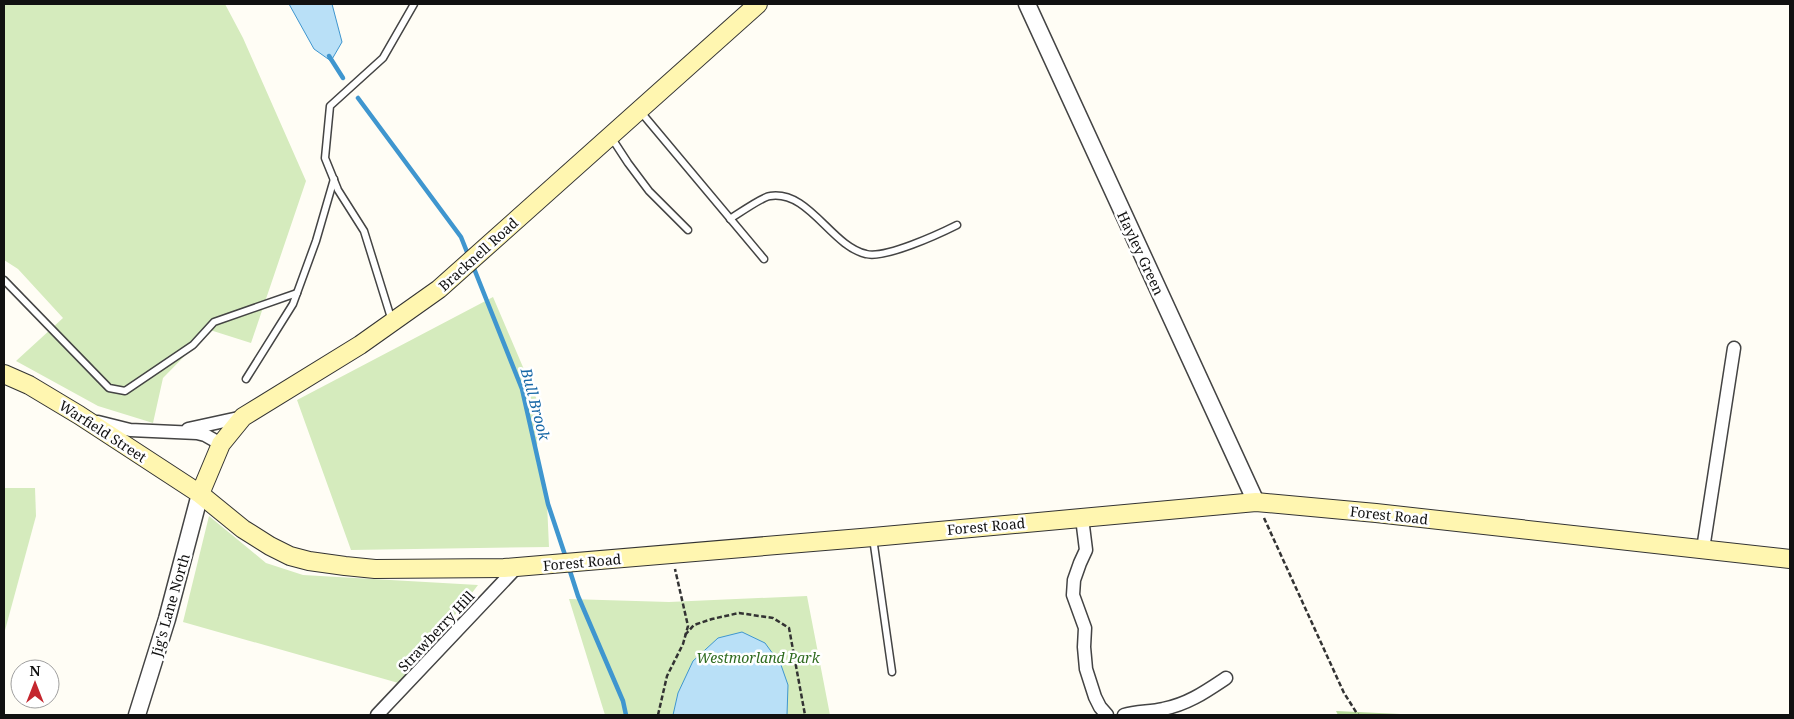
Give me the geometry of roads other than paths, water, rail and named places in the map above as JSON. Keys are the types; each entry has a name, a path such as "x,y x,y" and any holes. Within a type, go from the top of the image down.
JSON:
{"main road":[{"name":"Bracknell Road","path":"200,494 221,444 243,417 360,346 439,290 758,4"},
{"name":"Warfield Street","path":"4,374 29,385 79,415 200,494"},
{"name":"Forest Road","path":"200,494 242,529 290,556 309,561 374,568 517,567 1256,502 1376,513 1790,559"}],"street":[{"name":"Hayley Green","path":"1028,4 1256,502"},
{"path":"1703,549 1734,348"},
{"path":"79,415 110,426 130,430 176,431 205,435 221,444"},
{"path":"176,431 243,417"},
{"name":"Jig's Lane North","path":"138,715 167,619 200,494"},
{"path":"1082,518 1086,550 1074,580 1073,595 1085,628 1086,669 1095,697 1106,715"},
{"name":"Strawberry Hill","path":"377,715 517,567"},
{"path":"1124,715 1136,712 1163,712 1196,698 1226,678"}],"lane":[{"path":"393,322 364,231 338,190 326,158 330,106 383,58 414,4"},
{"path":"639,110 764,259"},
{"path":"611,136 649,191 688,230"},
{"path":"246,379 293,304 316,241 334,179"},
{"path":"730,219 768,196 786,198 798,202 849,246 866,254 896,250 957,225"},
{"path":"4,280 108,388 125,391 193,345 214,322 297,293"},
{"path":"873,537 892,672"}],"water":[{"path":"289,4 332,4 342,42 331,61 314,49"},
{"path":"742,632 765,643 781,665 788,685 787,715 673,715 678,693 693,661 718,638"}],"waterway":[{"name":"Bull Brook","path":"329,56 343,78"},
{"name":"Bull Brook","path":"358,98 461,237 469,257"},
{"name":"Bull Brook","path":"473,266 522,389 548,504 566,558"},
{"name":"Bull Brook","path":"569,568 578,596 623,701 626,715"}],"park label":[{"name":"Westmorland Park","path":"758,657"}]}
